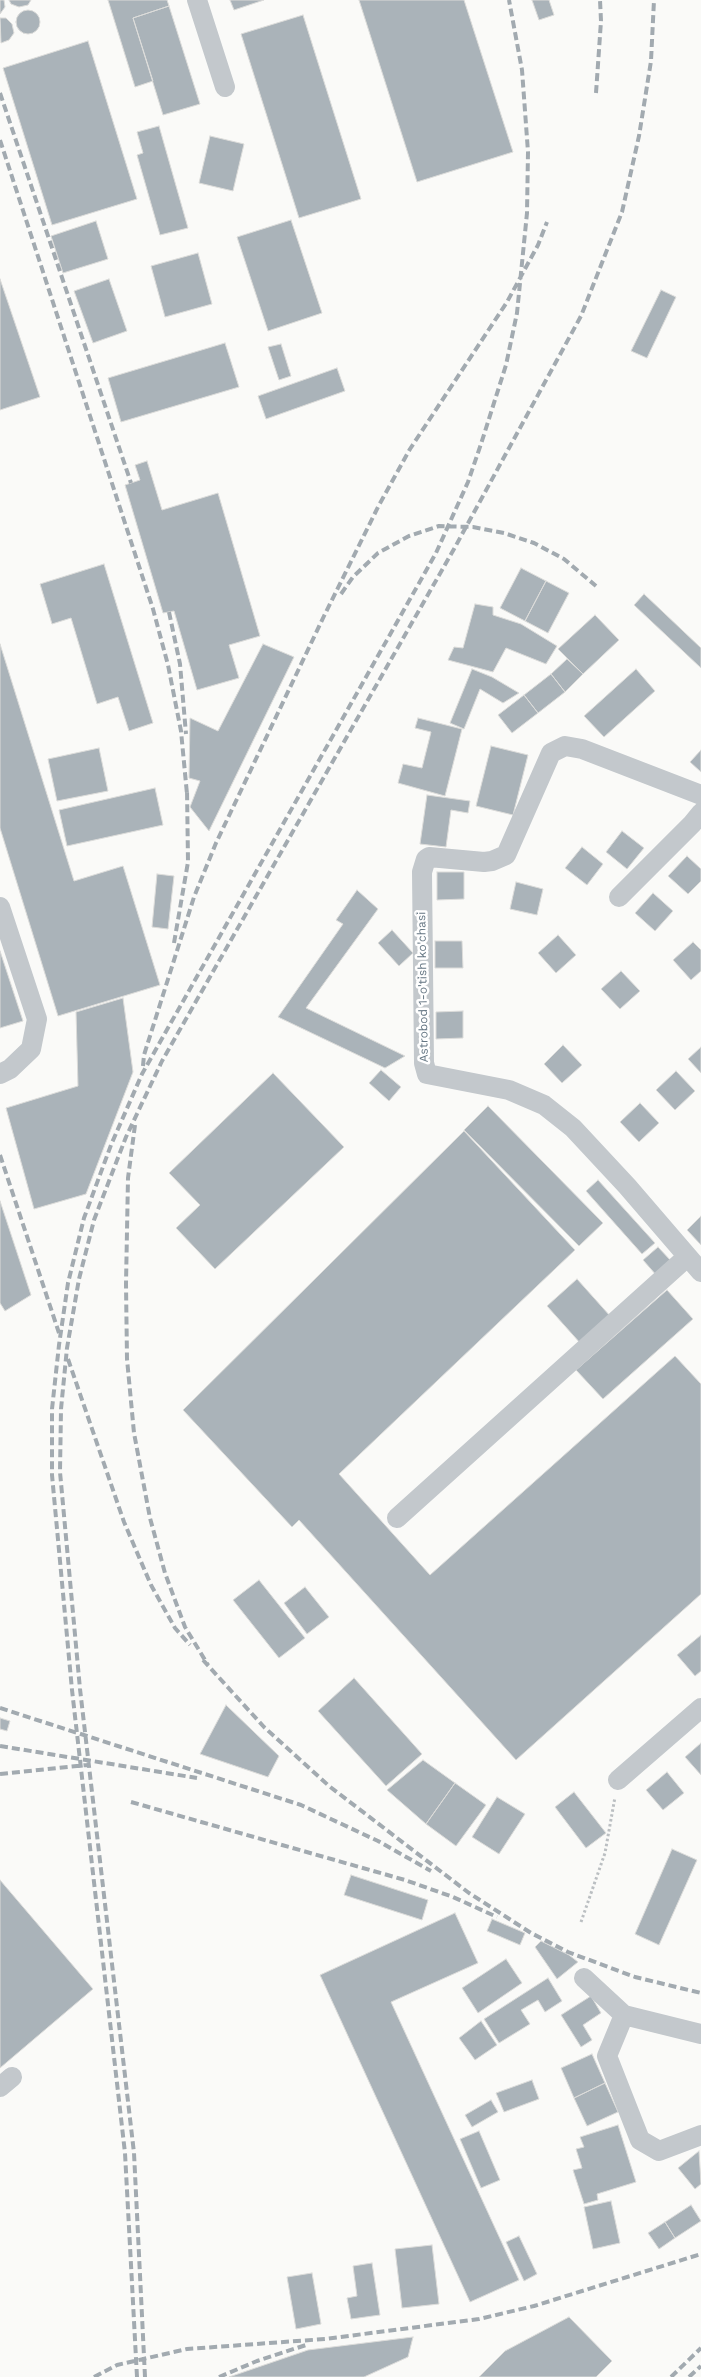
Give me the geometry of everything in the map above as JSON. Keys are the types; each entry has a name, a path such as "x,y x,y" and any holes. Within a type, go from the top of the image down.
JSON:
{"street":[{"path":"197,0 225,87"},
{"name":"Astrobod 1-o'tish ko'chasi","path":"701,794 582,749 565,746 551,753 506,855 484,862 435,856 426,859 422,872 424,1068 427,1074 509,1090 544,1105 573,1128 627,1186 701,1272"},
{"path":"619,897 701,813"},
{"path":"0,907 37,1019 31,1049 10,1070 0,1074"},
{"path":"397,1518 687,1258"},
{"path":"618,1780 701,1708"},
{"path":"584,1978 624,2015 701,2034"},
{"path":"624,2015 607,2056 640,2140 659,2151 701,2135"}],"path":[{"path":"581,1922 605,1852 618,1780"}],"building":[{"path":"0,0 4,0 5,7 0,14"},
{"path":"9,0 31,0 28,5 19,7 11,4"},
{"path":"108,0 167,0 169,6 133,18 153,81 135,87"},
{"path":"230,0 264,0 234,10"},
{"path":"359,0 464,0 513,152 417,182"},
{"path":"532,0 549,0 554,15 539,20"},
{"path":"169,6 200,104 163,115 133,18"},
{"path":"28,10 37,13 40,22 37,31 28,34 19,31 16,22 19,13"},
{"path":"303,15 361,199 299,218 241,34"},
{"path":"0,18 6,18 12,24 14,33 9,40 1,43"},
{"path":"88,41 137,199 52,225 3,68"},
{"path":"159,126 188,228 160,235 137,155 143,153 137,132"},
{"path":"210,136 244,144 233,191 199,183"},
{"path":"291,220 322,313 268,331 237,237"},
{"path":"96,221 108,259 63,273 51,236"},
{"path":"198,253 212,304 165,317 151,266"},
{"path":"0,279 40,397 0,410"},
{"path":"109,279 127,331 93,343 74,291"},
{"path":"661,290 676,297 647,358 631,351"},
{"path":"225,343 239,387 121,422 108,378"},
{"path":"281,344 291,376 279,380 268,347"},
{"path":"337,368 345,391 266,419 258,396"},
{"path":"147,461 162,510 218,493 260,636 229,645 239,678 197,690 174,611 163,613 125,485 140,480 135,465"},
{"path":"104,564 153,723 129,731 118,697 97,704 71,618 52,624 40,584"},
{"path":"521,568 546,581 525,621 500,608"},
{"path":"546,581 569,593 548,633 525,621"},
{"path":"644,594 701,648 701,668 634,605"},
{"path":"475,604 493,607 493,615 521,624 557,646 546,664 506,648 493,672 448,660 454,647 463,648"},
{"path":"595,615 619,640 583,674 558,649"},
{"path":"0,644 74,881 123,866 160,985 58,1016 0,828"},
{"path":"263,644 294,657 209,831 190,807 200,781 189,778 190,718 218,731"},
{"path":"567,659 583,674 565,692 551,674"},
{"path":"472,669 492,677 519,693 503,703 480,689 464,729 450,723"},
{"path":"636,669 655,691 604,737 584,716"},
{"path":"551,674 565,692 538,713 524,695"},
{"path":"524,695 538,713 512,733 498,715"},
{"path":"418,718 462,729 445,796 398,783 403,764 422,768 431,732 415,728"},
{"path":"491,746 528,755 513,815 476,806"},
{"path":"99,748 108,791 57,801 48,759"},
{"path":"701,750 701,772 690,762"},
{"path":"155,788 163,825 67,846 59,810"},
{"path":"427,795 470,801 468,813 451,810 446,847 420,844"},
{"path":"622,831 644,848 627,869 606,852"},
{"path":"582,847 603,864 587,885 565,868"},
{"path":"687,856 701,869 701,881 688,894 668,876"},
{"path":"437,872 464,872 464,899 437,900"},
{"path":"157,874 174,876 168,929 152,927"},
{"path":"516,882 543,889 537,915 510,909"},
{"path":"357,890 378,909 306,1008 405,1056 385,1068 278,1017 343,924 336,920"},
{"path":"653,893 673,911 655,931 635,913"},
{"path":"392,930 413,953 399,966 378,943"},
{"path":"558,935 576,955 556,973 538,953"},
{"path":"435,941 462,941 463,968 435,968"},
{"path":"693,942 701,950 701,971 691,980 673,960"},
{"path":"0,951 23,1021 0,1028"},
{"path":"621,971 640,991 620,1009 601,989"},
{"path":"123,998 133,1072 86,1194 34,1209 6,1108 78,1086 76,1012"},
{"path":"463,1011 463,1038 436,1039 436,1012"},
{"path":"563,1045 582,1065 562,1083 544,1064"},
{"path":"701,1047 701,1073 688,1059"},
{"path":"381,1070 401,1087 389,1101 369,1083"},
{"path":"676,1071 695,1091 675,1110 656,1090"},
{"path":"273,1073 344,1147 215,1269 176,1228 200,1205 169,1173"},
{"path":"640,1103 659,1123 639,1142 620,1122"},
{"path":"488,1106 603,1223 579,1246 464,1130"},
{"path":"464,1131 575,1250 339,1474 430,1575 675,1356 701,1384 701,1594 516,1760 299,1520 292,1527 183,1410"},
{"path":"598,1180 655,1243 642,1254 586,1191"},
{"path":"0,1201 31,1295 5,1311 0,1303"},
{"path":"701,1216 701,1245 687,1230"},
{"path":"658,1247 672,1262 657,1276 643,1260"},
{"path":"577,1279 611,1317 581,1344 547,1306"},
{"path":"667,1290 693,1319 603,1399 576,1370"},
{"path":"259,1580 305,1638 279,1658 233,1600"},
{"path":"305,1587 329,1617 307,1634 284,1603"},
{"path":"701,1635 701,1671 695,1676 677,1655"},
{"path":"354,1678 422,1754 386,1786 318,1711"},
{"path":"226,1705 279,1756 268,1777 200,1754"},
{"path":"0,1718 10,1721 7,1731 0,1729"},
{"path":"701,1743 701,1775 685,1757"},
{"path":"423,1760 455,1783 426,1824 387,1790"},
{"path":"667,1772 684,1793 663,1810 646,1790"},
{"path":"455,1783 486,1805 456,1846 426,1824"},
{"path":"574,1792 606,1833 586,1848 555,1807"},
{"path":"497,1797 525,1814 499,1854 472,1837"},
{"path":"672,1849 697,1860 659,1945 635,1934"},
{"path":"351,1875 428,1900 422,1920 344,1895"},
{"path":"0,1880 93,1989 0,2068"},
{"path":"455,1913 478,1963 391,2002 519,2280 470,2302 320,1975"},
{"path":"492,1919 525,1933 520,1945 487,1931"},
{"path":"541,1941 569,1955 578,1962 557,1979 535,1947"},
{"path":"506,1959 522,1983 478,2013 462,1988"},
{"path":"548,1978 562,2001 545,2012 538,2000 521,2010 530,2024 499,2043 484,2019"},
{"path":"591,1996 601,2013 583,2025 592,2040 581,2047 561,2015"},
{"path":"481,2021 497,2045 475,2060 459,2038"},
{"path":"592,2054 605,2083 574,2098 561,2068"},
{"path":"532,2080 539,2099 504,2112 496,2093"},
{"path":"605,2083 618,2112 587,2126 574,2098"},
{"path":"491,2100 498,2112 472,2127 465,2115"},
{"path":"618,2125 636,2182 597,2194 598,2200 584,2204 573,2170 582,2168 576,2149 584,2147 580,2137"},
{"path":"479,2131 500,2180 481,2188 460,2139"},
{"path":"699,2151 701,2184 695,2189 678,2168"},
{"path":"611,2201 620,2243 593,2249 584,2207"},
{"path":"691,2205 701,2221 675,2238 665,2222"},
{"path":"665,2222 675,2238 659,2249 648,2233"},
{"path":"519,2236 537,2274 524,2281 506,2242"},
{"path":"432,2245 439,2304 402,2308 395,2249"},
{"path":"372,2263 380,2315 351,2319 347,2298 357,2296 353,2266"},
{"path":"312,2273 321,2324 296,2329 287,2277"},
{"path":"569,2317 612,2361 596,2377 479,2377 505,2351"},
{"path":"413,2337 408,2357 364,2377 229,2377 308,2350"}],"railway":[{"path":"137,2377 125,2153 72,1690 52,1475 52,1409 68,1283 84,1218 111,1145 142,1074 436,553 468,482 506,365 517,313 527,213 528,152 522,70 509,0"},
{"path":"596,93 601,21 600,0"},
{"path":"145,2377 134,2153 80,1689 60,1472 61,1409 67,1348 79,1279 94,1220 126,1137 162,1061 454,549 581,316 622,212 639,136 651,61 654,0"},
{"path":"0,93 131,483"},
{"path":"0,140 153,609 168,665 181,731 187,794"},
{"path":"143,1066 144,1055 194,897 216,843 324,616 378,507 410,449 507,302 538,245 547,222"},
{"path":"341,594 353,577 378,553 409,536 439,526 473,527 504,533 534,543 564,559 596,586"},
{"path":"169,612 180,664 186,734"},
{"path":"174,943 188,862 187,789"},
{"path":"135,1125 128,1178 126,1284 127,1359 134,1433 150,1518 165,1573 185,1627 208,1665"},
{"path":"0,1155 59,1333"},
{"path":"68,1359 124,1522 151,1585 175,1628 190,1645"},
{"path":"203,1660 264,1727 329,1786 469,1893 531,1933 568,1952 635,1977 701,1993"},
{"path":"0,1708 301,1805 378,1841 431,1871"},
{"path":"0,1746 197,1778"},
{"path":"0,1774 87,1765"},
{"path":"131,1802 405,1880 453,1897 497,1917"},
{"path":"94,2377 117,2365 187,2349 325,2339 479,2319 534,2306 701,2254"},
{"path":"219,2377 257,2361 306,2345"},
{"path":"671,2377 701,2348"},
{"path":"689,2377 701,2366"}]}
